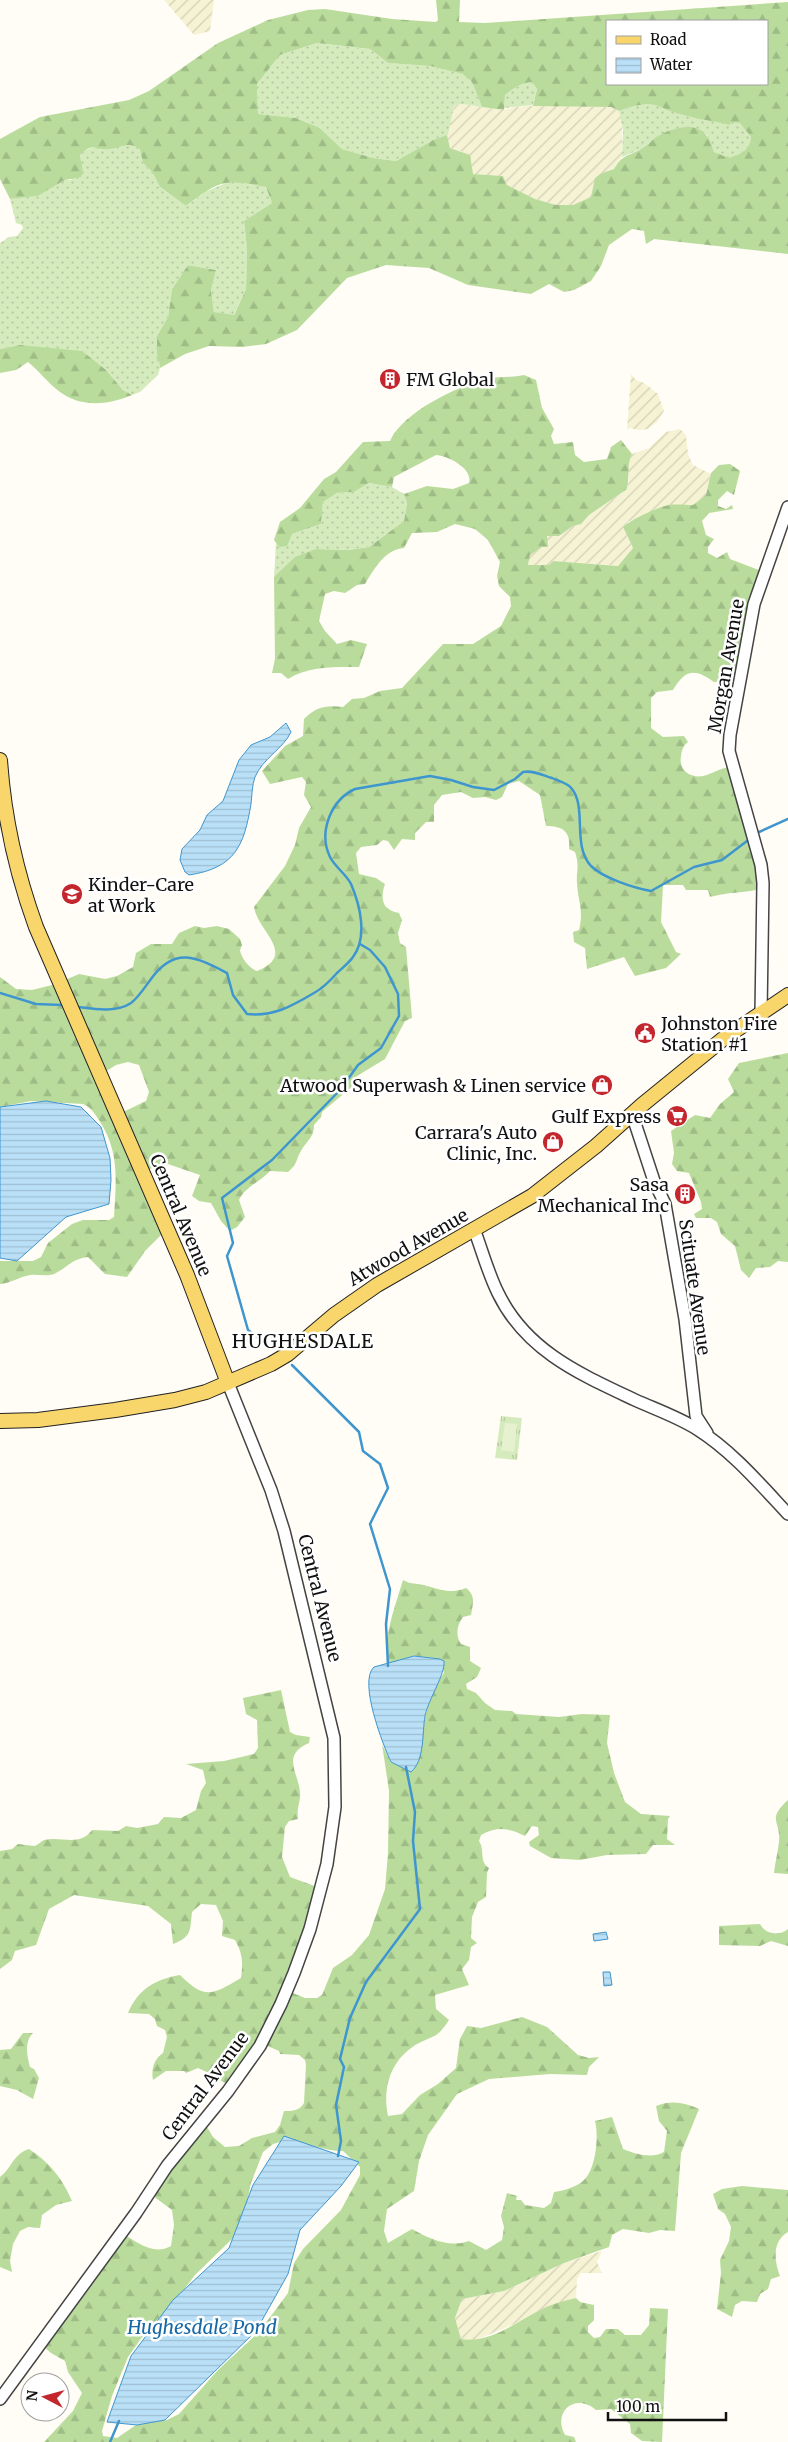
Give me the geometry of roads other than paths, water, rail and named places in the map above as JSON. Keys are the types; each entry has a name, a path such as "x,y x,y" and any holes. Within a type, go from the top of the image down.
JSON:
{"main road":[{"name":"Central Avenue","path":"0,760 8,831 20,883 33,918 187,1275 228,1383"},
{"name":"Atwood Avenue","path":"0,1421 38,1420 153,1404 194,1396 228,1383 288,1354 334,1315 376,1285 532,1196 581,1158 722,1039 788,995"}],"street":[{"name":"Morgan Avenue","path":"761,1013 764,883 761,865 730,750 730,735 754,604 788,507"},
{"name":"Scituate Avenue","path":"632,1114 654,1181 665,1204 685,1318 696,1416 709,1437"},
{"path":"474,1229 503,1302 523,1332 541,1349 575,1372 673,1417 709,1437 746,1470 788,1514"},
{"name":"Central Avenue","path":"0,2399 136,2213 167,2166 228,2091 260,2046 294,1973 321,1889 332,1837 334,1738 284,1531 272,1490 228,1383"}],"water":[{"path":"286,723 291,732 283,744 263,764 255,777 245,832 235,853 217,867 205,872 189,875 185,872 180,860 182,849 200,830 207,815 223,801 239,760 251,745 270,737"},
{"path":"46,1101 81,1107 101,1127 110,1158 109,1204 66,1217 17,1261 0,1258 0,1107"},
{"path":"414,1656 440,1659 444,1661 444,1666 425,1716 419,1761 411,1772 391,1762 373,1713 369,1685 370,1674 374,1667"},
{"path":"606,1932 608,1939 594,1941 593,1934"},
{"path":"603,1972 610,1972 612,1985 604,1986"},
{"name":"Hughesdale Pond","path":"284,2136 359,2162 341,2186 300,2230 288,2274 256,2331 165,2420 137,2425 107,2422 131,2356 173,2300 229,2248 253,2185"}],"waterway":[{"path":"78,1007 112,1009 125,1006 136,998 160,969 177,958 196,959 227,973 233,995 247,1014 274,1012 298,1002 323,987 351,959 358,949 360,940 360,911 354,892 349,880 330,857 325,837 326,827 333,809 339,801 355,789 430,776 473,787 494,790 515,779 523,772 534,772 552,778 568,785 576,797 579,806 582,848 585,858 591,866 603,875 619,882 651,891 694,867 722,860 747,841"},
{"path":"759,832 788,819"},
{"path":"272,1348 248,1330 227,1256 233,1243 222,1198 272,1160 341,1089 358,1065 381,1048 399,1016 398,994 385,967 370,950 360,944"},
{"path":"0,993 36,1004 62,1005"},
{"path":"292,1365 359,1432 363,1451 380,1464 388,1488 370,1524 390,1589 386,1624 388,1666"},
{"path":"338,2156 341,2141 336,2105 344,2067 340,2059 350,2018 366,1982 420,1909 413,1841 415,1812 406,1767"},
{"path":"110,2442 119,2421"}],"place":[{"name":"FM Global","path":"390,379"},
{"name":"Kinder-Care at Work","path":"72,894"},
{"name":"Johnston Fire Station #1","path":"645,1033"},
{"name":"Atwood Superwash & Linen service","path":"602,1085"},
{"name":"Gulf Express","path":"677,1116"},
{"name":"Carrara's Auto Clinic, Inc.","path":"553,1142"},
{"name":"Sasa Mechanical Inc","path":"685,1194"}],"district":[{"name":"HUGHESDALE","path":"303,1341"}]}
